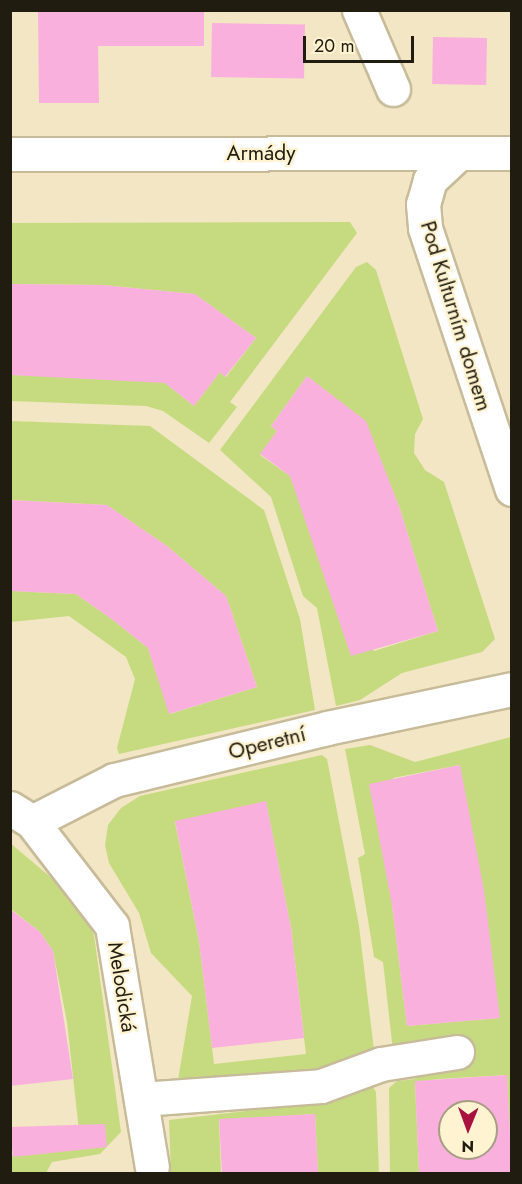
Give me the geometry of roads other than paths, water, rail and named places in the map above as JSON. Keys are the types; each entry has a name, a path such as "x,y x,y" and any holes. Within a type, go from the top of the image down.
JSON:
{"street":[{"path":"359,10 393,89"},
{"name":"Pod Kulturním domem","path":"459,153 430,180 423,204 425,228 512,489"},
{"name":"Armády","path":"10,154 512,153"},
{"name":"Operetní","path":"21,815 114,780 327,728 512,689"},
{"name":"Melodická","path":"21,815 112,926 152,1167"},
{"path":"141,1099 321,1086 381,1064 457,1052"}]}
